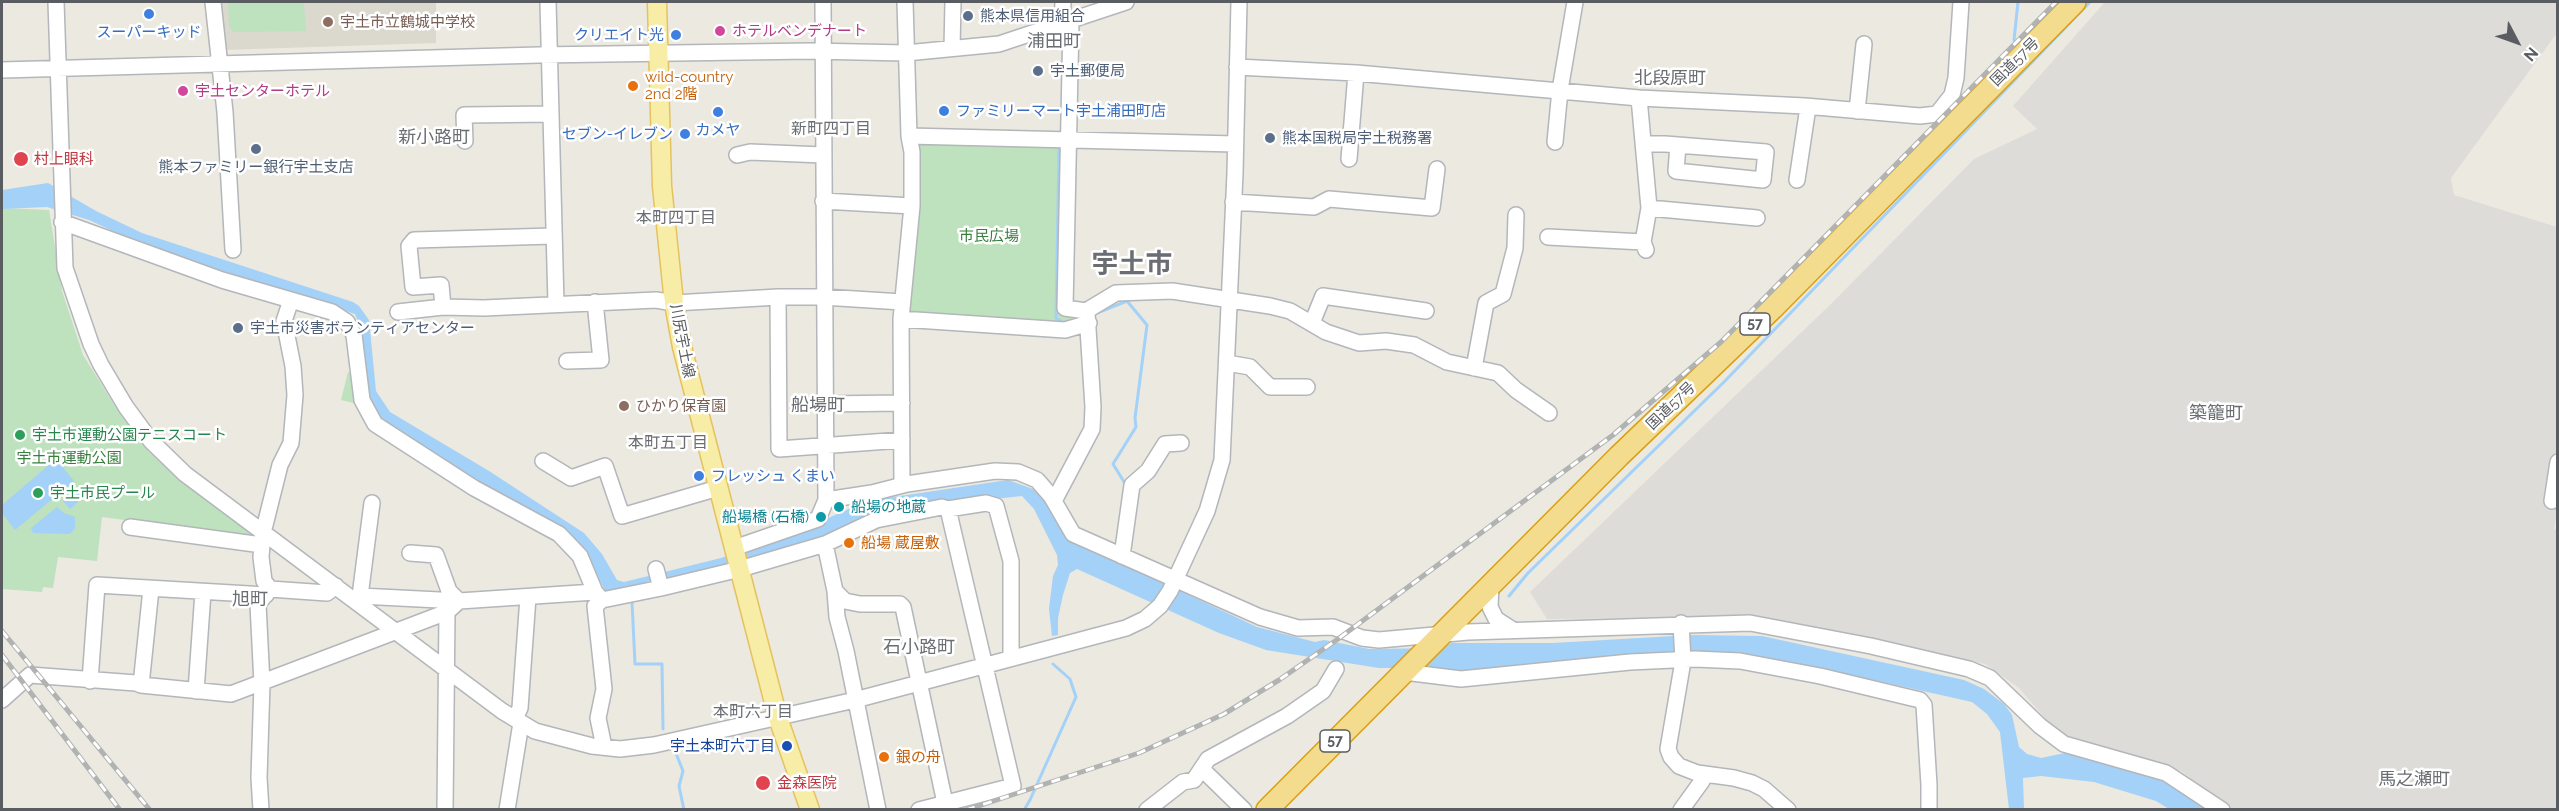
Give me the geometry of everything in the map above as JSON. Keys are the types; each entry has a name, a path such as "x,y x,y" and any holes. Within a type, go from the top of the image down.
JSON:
{"highway":[{"name":"国道57号","path":"1267,810 1491,584 1773,308 2075,2"}],"main road":[{"name":"川尻宇土線","path":"657,2 662,186 674,303 682,347 778,718 810,810"}],"street":[{"path":"56,2 65,268 101,366 126,407 151,441 184,474 262,539 358,598 395,630 518,721 534,730 557,737 620,749 654,745 778,718 984,666 1126,628 1145,620 1160,606 1173,585 1207,511 1216,483 1224,444 1239,2"},
{"path":"213,2 225,112 232,250"},
{"path":"549,2 556,304"},
{"path":"358,598 459,601 598,596 661,588 737,558 818,519 826,500 823,2"},
{"path":"902,485 901,318 912,206 906,2"},
{"path":"952,48 953,2"},
{"path":"1063,2 1067,23 1065,308 1088,317"},
{"path":"2,70 549,56 823,51 906,52 999,44 1126,2"},
{"path":"1555,142 1560,90 1575,2"},
{"path":"1237,67 1356,73 1639,98 1808,107 1920,116 1937,114 1952,95 1956,78 1961,2"},
{"path":"1857,111 1864,44"},
{"path":"1349,159 1356,73"},
{"path":"1548,237 1645,246 1649,208 1639,98"},
{"path":"1797,180 1808,107"},
{"path":"465,141 464,115 551,114"},
{"path":"909,136 1067,138 1235,144"},
{"path":"1644,144 1678,145 1766,152 1763,180 1676,171 1678,145"},
{"path":"737,155 750,152 823,155"},
{"path":"1233,202 1314,207 1329,199 1432,208 1437,169"},
{"path":"823,201 912,206"},
{"path":"1649,208 1757,218"},
{"path":"1474,368 1486,303 1503,294 1515,248 1516,215"},
{"path":"62,216 129,248 332,312 347,322 354,335 362,400 375,423 474,488 558,534 580,556 598,596 595,606 603,689 598,718 604,747"},
{"path":"443,307 441,285 413,287 409,246 414,240 553,236"},
{"path":"901,318 1065,330 1088,317 1116,293 1172,291 1229,299 1290,311 1326,332 1359,343 1386,341 1414,345 1447,362 1498,373 1516,390 1549,413"},
{"path":"1312,323 1323,296 1426,310"},
{"path":"778,297 779,449 902,440"},
{"path":"398,312 443,307 484,308 656,300 674,303 778,297 823,297 902,303"},
{"path":"268,592 264,580 262,539 280,465 291,443 295,395 293,366 284,321 291,300"},
{"path":"567,361 601,360 595,302"},
{"path":"1054,501 1092,429 1088,317"},
{"path":"1227,363 1250,367 1270,387 1307,387"},
{"path":"824,404 902,403"},
{"path":"1122,555 1132,485 1148,471 1165,444 1181,443"},
{"path":"543,461 571,478 605,466 622,516 718,488"},
{"path":"2552,501 2558,462"},
{"path":"826,500 902,485 995,471 1018,471 1037,480 1054,501 1073,534 1122,555 1173,585 1260,617 1298,628 1333,627 1362,638 1436,639 1513,630 1681,627 1750,623 1870,646 1969,669 1997,683 2040,726 2064,744 2166,773 2222,810"},
{"path":"358,598 372,503"},
{"path":"737,558 825,544 876,520 942,507 948,509 986,503 996,506 1011,561 1011,658"},
{"path":"919,810 1013,786 948,509"},
{"path":"130,527 262,539"},
{"path":"825,544 835,591 837,617 878,810"},
{"path":"410,553 436,555 449,591 459,601"},
{"path":"656,569 661,588"},
{"path":"1491,584 1490,608 1496,619 1513,630"},
{"path":"90,681 97,585 203,592 327,593 336,586"},
{"path":"141,685 151,589"},
{"path":"835,591 845,601 860,604 900,604 903,607 945,803"},
{"path":"196,691 203,592"},
{"path":"261,810 259,778 262,684 258,604 268,592"},
{"path":"507,810 520,708 528,597"},
{"path":"2,700 30,675 136,683 231,694 447,612 459,601"},
{"path":"445,810 447,612"},
{"path":"1681,627 1683,659 1669,753 1679,766 1704,774 1752,783 1764,789 1788,810"},
{"path":"1404,672 1461,679 1585,665 1683,659 1740,661 1820,676 1920,700 1923,705 1929,810"},
{"path":"1147,810 1183,782 1194,780 1209,759 1287,716 1323,691 1336,669"},
{"path":"1203,770 1244,810"},
{"path":"1681,810 1702,781 1704,774"}],"shaded area":[{"name":"宇土市立鶴城中学校","path":"217,2 436,2 436,43 222,50"},
{"path":"2105,2 2557,2 2557,33 2451,178 2454,195 2557,227 2558,505 2554,529 2558,530 2557,809 2229,809 2180,770 2177,774 2070,738 2049,723 2019,688 1985,664 1762,617 1547,619 1530,592 1831,304 1974,159 2037,129 2013,106"}],"green space":[{"path":"228,2 304,2 306,31 234,32 229,27"},
{"name":"市民広場","path":"919,141 1064,145 1063,310 1077,313 1080,318 1062,326 907,314"},
{"name":"宇土市運動公園","path":"2,208 49,210 62,291 83,355 118,411 149,452 194,491 251,532 251,537 102,517 97,561 58,557 53,588 43,587 42,592 2,589"},
{"path":"348,372 359,377 358,404 341,400"}],"water":[{"path":"48,183 96,211 142,233 353,302 359,306 369,320 376,391 390,412 489,471 584,533 602,554 617,580 624,582 721,558 824,520 866,501 1008,480 1033,489 1042,498 1069,539 1257,627 1315,642 1324,640 1369,649 1443,648 1451,643 1553,643 1691,635 1762,636 1964,680 1984,689 2004,704 2012,715 2019,747 2027,754 2041,758 2065,753 2106,763 2170,783 2211,809 2169,809 2156,801 2094,782 2041,776 2023,778 2024,809 2009,809 2000,732 1987,714 1972,702 1829,670 1747,656 1467,671 1379,668 1266,650 1219,633 1077,569 1070,573 1063,595 1058,618 1058,635 1052,636 1049,609 1053,576 1058,565 1057,555 1034,509 1022,496 921,507 867,519 819,537 814,543 746,562 606,593 592,564 579,548 496,491 385,425 367,400 358,322 355,314 143,245 89,220 47,207 2,209 2,190"},
{"name":"宇土市民プール","path":"56,459 74,481 15,530 2,513 2,505"},
{"path":"77,489 84,497 70,509 63,501"},
{"path":"57,507 64,513 75,517 75,528 70,534 33,533 31,528"}],"waterway":[{"path":"2014,40 2018,2"},
{"path":"1509,596 1528,573 1724,382 2090,2"},
{"path":"1059,149 1056,318 1064,323"},
{"path":"1092,315 1127,301 1147,325 1135,418 1136,427 1113,464 1126,485"},
{"path":"632,602 635,664 662,664 663,729"},
{"path":"1024,810 1076,697 1070,679 1053,664"},
{"path":"675,751 683,771 679,786 684,810"}],"railway":[{"path":"966,810 1139,753 1224,714 1279,680 1338,639 1613,435 1721,342 2056,2"},
{"path":"2,631 150,810"},
{"path":"2,655 120,810"}],"place":[{"name":"スーパーキッド","path":"149,14"},
{"name":"熊本県信用組合","path":"968,16"},
{"name":"宇土市立鶴城中学校","path":"328,22"},
{"name":"ホテルベンデナート","path":"720,31"},
{"name":"クリエイト光","path":"676,35"},
{"name":"宇土郵便局","path":"1038,71"},
{"name":"wild-country 2nd 2階","path":"633,86"},
{"name":"宇土センターホテル","path":"183,91"},
{"name":"ファミリーマート宇土浦田町店","path":"944,111"},
{"name":"カメヤ","path":"718,112"},
{"name":"セブン-イレブン","path":"685,134"},
{"name":"熊本国税局宇土税務署","path":"1270,138"},
{"name":"熊本ファミリー銀行宇土支店","path":"256,149"},
{"name":"村上眼科","path":"21,159"},
{"name":"宇土市災害ボランティアセンター","path":"238,328"},
{"name":"ひかり保育園","path":"624,406"},
{"name":"宇土市運動公園テニスコート","path":"20,435"},
{"name":"フレッシュ くまい","path":"699,476"},
{"name":"宇土市民プール","path":"38,493"},
{"name":"船場の地蔵","path":"839,507"},
{"name":"船場橋 (石橋)","path":"821,517"},
{"name":"船場 蔵屋敷","path":"849,543"},
{"name":"宇土本町六丁目","path":"787,746"},
{"name":"銀の舟","path":"884,757"},
{"name":"金森医院","path":"763,783"}],"district":[{"name":"浦田町","path":"1054,42"},
{"name":"北段原町","path":"1670,79"},
{"name":"新町四丁目","path":"831,129"},
{"name":"新小路町","path":"434,138"},
{"name":"本町四丁目","path":"676,218"},
{"name":"宇土市","path":"1132,265"},
{"name":"船場町","path":"818,406"},
{"name":"築籠町","path":"2216,414"},
{"name":"本町五丁目","path":"668,443"},
{"name":"旭町","path":"250,600"},
{"name":"石小路町","path":"919,648"},
{"name":"本町六丁目","path":"753,712"},
{"name":"馬之瀬町","path":"2414,780"}]}
